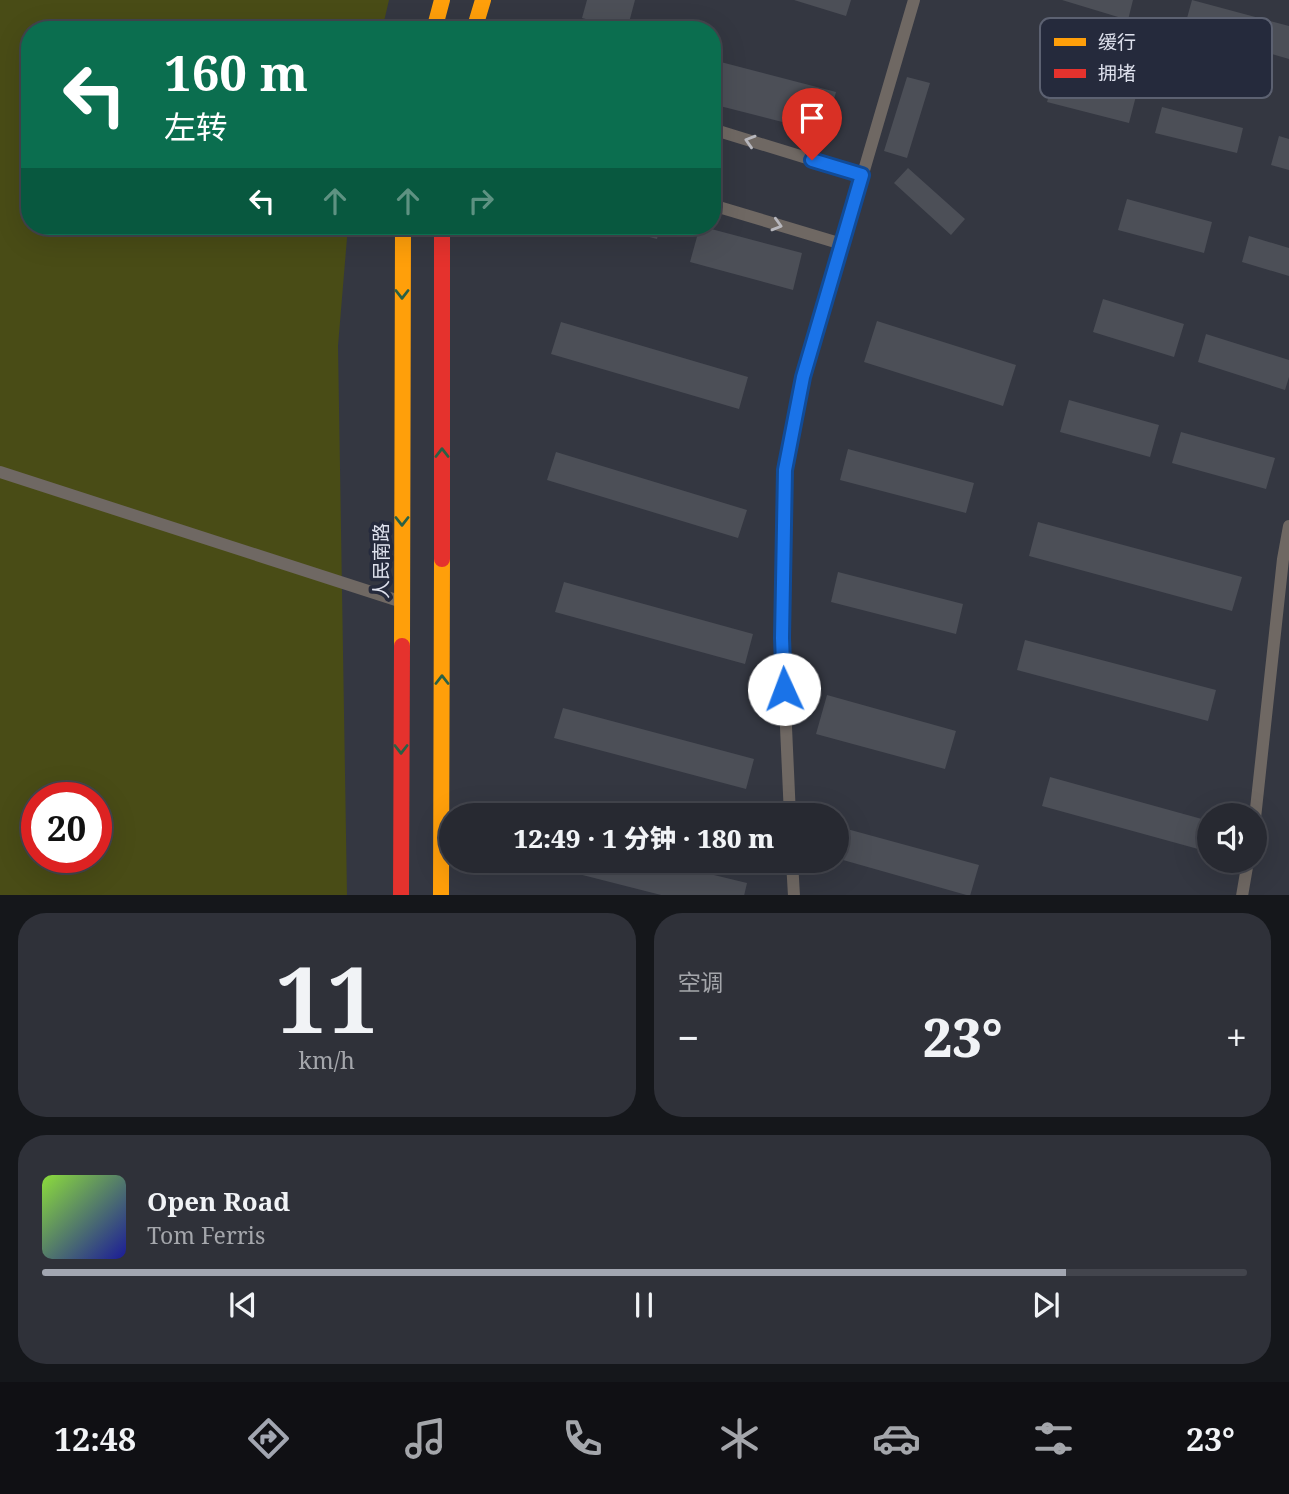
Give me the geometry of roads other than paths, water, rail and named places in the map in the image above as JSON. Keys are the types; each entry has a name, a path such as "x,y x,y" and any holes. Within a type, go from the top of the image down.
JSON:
{"main road":[{"path":"436,21 442,0"},
{"path":"477,21 483,0"},
{"name":"人民南路","path":"401,895 402,235"},
{"path":"442,235 442,895"}],"lane":[{"path":"789,803 782,638 785,470 803,377 914,0"},
{"path":"721,132 862,175"},
{"path":"721,208 842,244"},
{"path":"0,472 401,602"},
{"path":"1257,803 1283,559 1289,526"},
{"path":"793,873 794,895"},
{"path":"1242,895 1246,873"}]}
